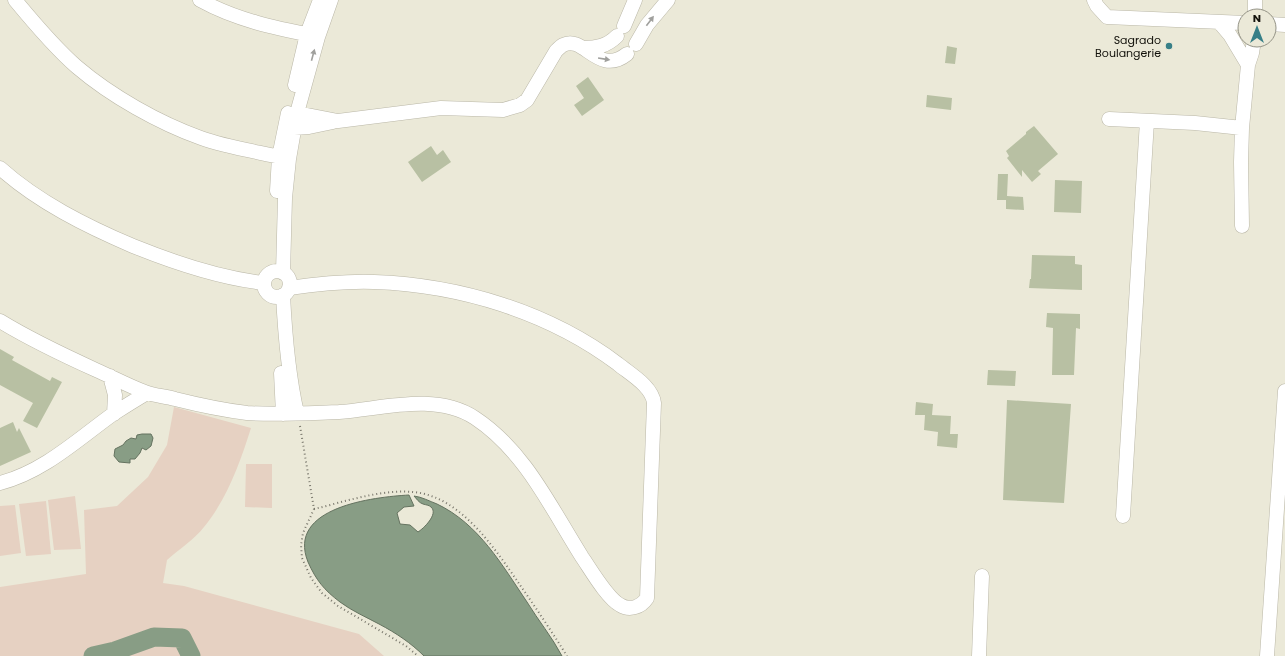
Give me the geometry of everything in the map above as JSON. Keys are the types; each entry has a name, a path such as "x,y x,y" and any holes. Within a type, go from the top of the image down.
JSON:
{"street":[{"path":"15,0 47,37 76,67 110,92 163,122 201,138 284,158"},
{"path":"200,0 219,10 264,26 312,36"},
{"path":"284,158 294,128 320,0"},
{"path":"279,272 284,209 284,128 312,36 331,0"},
{"path":"583,48 601,47 611,42 620,31 635,0"},
{"path":"294,128 441,108 492,111 511,109 527,100 556,51 563,45 570,43 576,44 599,59 615,60 622,58 631,49 647,25 668,0"},
{"path":"1094,0 1097,6 1107,17 1237,23"},
{"path":"1219,22 1230,35 1248,65"},
{"path":"1242,226 1242,128 1248,65 1253,48"},
{"path":"297,113 338,121"},
{"path":"1109,119 1242,128"},
{"path":"1123,516 1147,121"},
{"path":"0,168 10,177 52,205 80,222 108,235 165,259 219,276 264,283"},
{"path":"0,321 27,338 147,393 212,408 247,413 283,414 358,410 409,404 442,406 466,413 494,433 530,473 590,569 614,600 621,605 632,608 642,604 647,598 654,403 652,393 635,377 593,347 544,320 487,300 454,291 414,285 374,282 321,284 282,293 266,291 264,283 267,276 279,272"},
{"path":"279,272 288,279 282,293 283,414"},
{"path":"282,293 287,354 292,391 297,413"},
{"path":"110,376 115,395 114,414"},
{"path":"1267,656 1285,391"},
{"path":"0,483 13,479 44,464 70,447 114,414 147,393"},
{"path":"979,656 982,576"}],"path":[{"path":"297,413 314,509 303,533 301,545 302,558 305,565 316,586 338,606 406,646 418,656"},
{"path":"314,509 362,497 401,491 424,494 447,504 481,531 499,554 567,656"}],"shaded area":[{"path":"174,407 251,428 232,480 220,505 200,532 167,560 163,583 184,586 359,634 384,656 0,656 0,587 86,574 84,510 117,506 148,477 167,445"},
{"path":"151,434 153,438 151,446 146,450 142,448 135,459 130,459 130,463 119,462 114,456 115,449 123,445 131,438 136,439 137,435"},
{"path":"246,464 272,464 272,508 245,507"},
{"path":"409,495 414,506 404,507 397,513 400,524 410,525 418,532 432,517 433,510 431,507 420,503 414,496 423,498 452,512 477,534 499,560 562,656 424,656 403,638 354,611 334,598 325,589 317,579 308,562 305,543 310,529 321,517 337,509 375,499"},
{"path":"75,496 81,549 54,550 48,500"},
{"path":"46,501 51,554 26,556 19,504"},
{"path":"15,505 21,553 0,556 0,506"}],"building":[{"path":"947,46 957,48 955,64 945,63"},
{"path":"588,77 604,100 582,116 574,105 584,98 576,86"},
{"path":"927,95 952,98 951,110 926,107"},
{"path":"1034,126 1058,154 1038,171 1041,174 1032,182 1022,170 1022,177 1007,158 1009,156 1006,151"},
{"path":"431,146 437,155 443,150 451,162 422,182 408,162"},
{"path":"998,174 1008,174 1007,196 1023,197 1024,210 1006,209 1006,200 997,200"},
{"path":"1055,180 1082,181 1081,213 1054,212"},
{"path":"1032,255 1075,256 1075,264 1082,265 1082,290 1029,288"},
{"path":"1047,313 1080,314 1080,329 1076,328 1074,375 1052,375 1053,328 1046,327"},
{"path":"0,349 14,357 12,360 50,381 52,377 62,382 37,428 23,421 33,403 0,385"},
{"path":"988,370 1016,371 1015,386 987,385"},
{"path":"1007,400 1071,404 1064,503 1003,500"},
{"path":"916,402 933,404 932,415 951,416 950,434 958,434 957,448 937,446 938,432 924,430 925,415 915,415"},
{"path":"13,422 17,432 19,428 31,452 0,466 0,428"}],"waterway":[{"path":"93,656 115,651 154,637 182,638 191,656"}],"place":[{"name":"Sagrado Boulangerie","path":"1169,46"}]}
